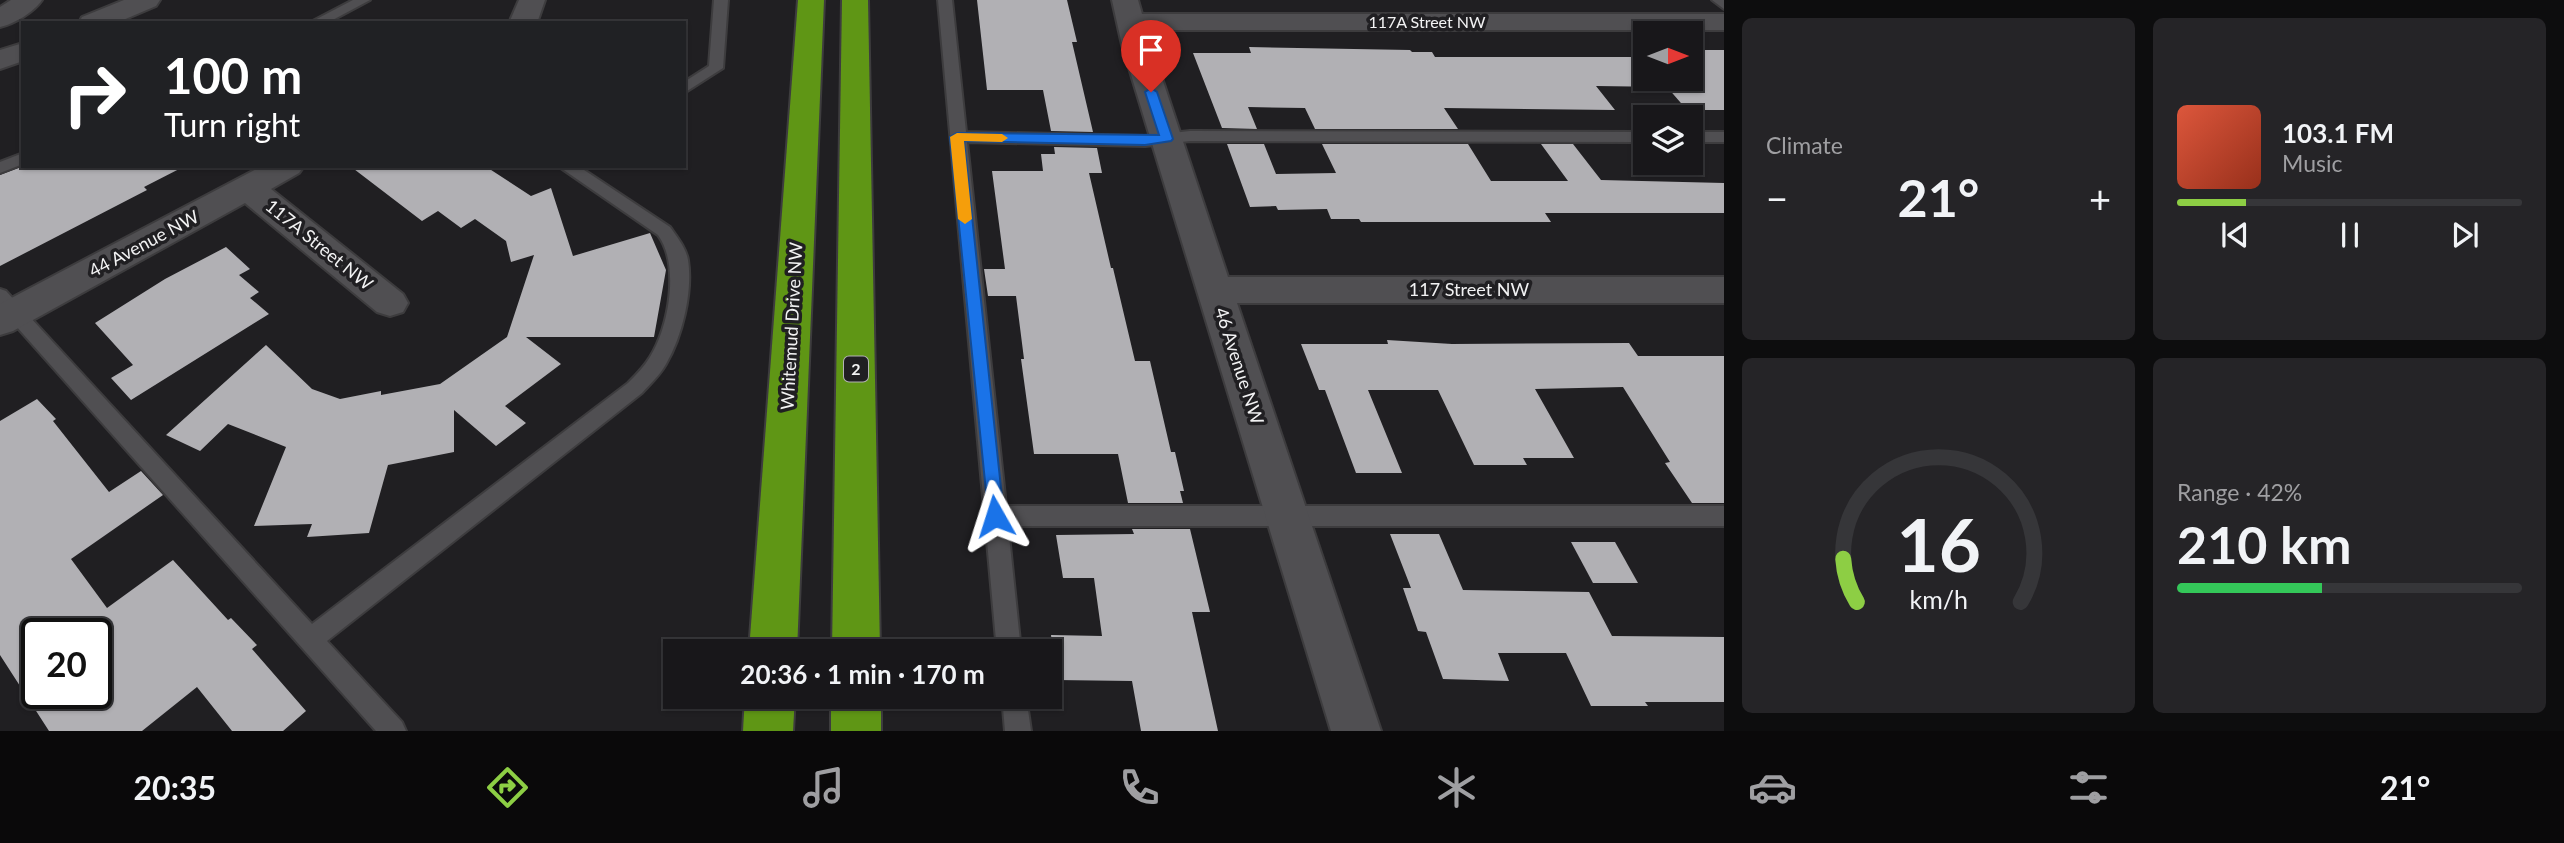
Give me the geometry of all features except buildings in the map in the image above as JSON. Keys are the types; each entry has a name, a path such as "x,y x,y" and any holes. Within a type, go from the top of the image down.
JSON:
{"highway":[{"path":"795,0 806,93"},
{"name":"Whitemud Drive NW","path":"774,639 811,0"},
{"name":"2","path":"855,0 856,639"},
{"path":"856,88 874,0"},
{"path":"768,731 769,709"},
{"path":"856,709 856,731"}],"street":[{"path":"0,19 29,0"},
{"path":"97,21 147,0"},
{"path":"524,21 532,0"},
{"name":"117A Street NW","path":"1127,11 1724,22"},
{"name":"46 Avenue NW","path":"1127,11 1356,731"},
{"path":"0,60 21,52"},
{"name":"44 Avenue NW","path":"5,310 284,168"},
{"name":"117A Street NW","path":"248,188 390,303"},
{"name":"117 Street NW","path":"1215,290 1724,290"}],"lane":[{"path":"320,21 363,0"},
{"path":"686,88 716,68 721,0"},
{"path":"945,0 1008,639"},
{"path":"1719,0 1724,5"},
{"path":"957,137 1145,141 1190,136 1633,137"},
{"path":"1703,137 1724,137"},
{"path":"0,168 21,159"},
{"path":"311,639 635,388 659,358 668,338 680,276 679,259 673,244 664,231 569,168"},
{"path":"5,310 393,731"},
{"path":"995,516 1724,516"},
{"path":"1015,709 1018,731"}],"slow traffic":[{"path":"965,219 957,137 1002,138"}],"route":[{"path":"995,516 957,137 1145,141 1166,139 1151,92"}]}
